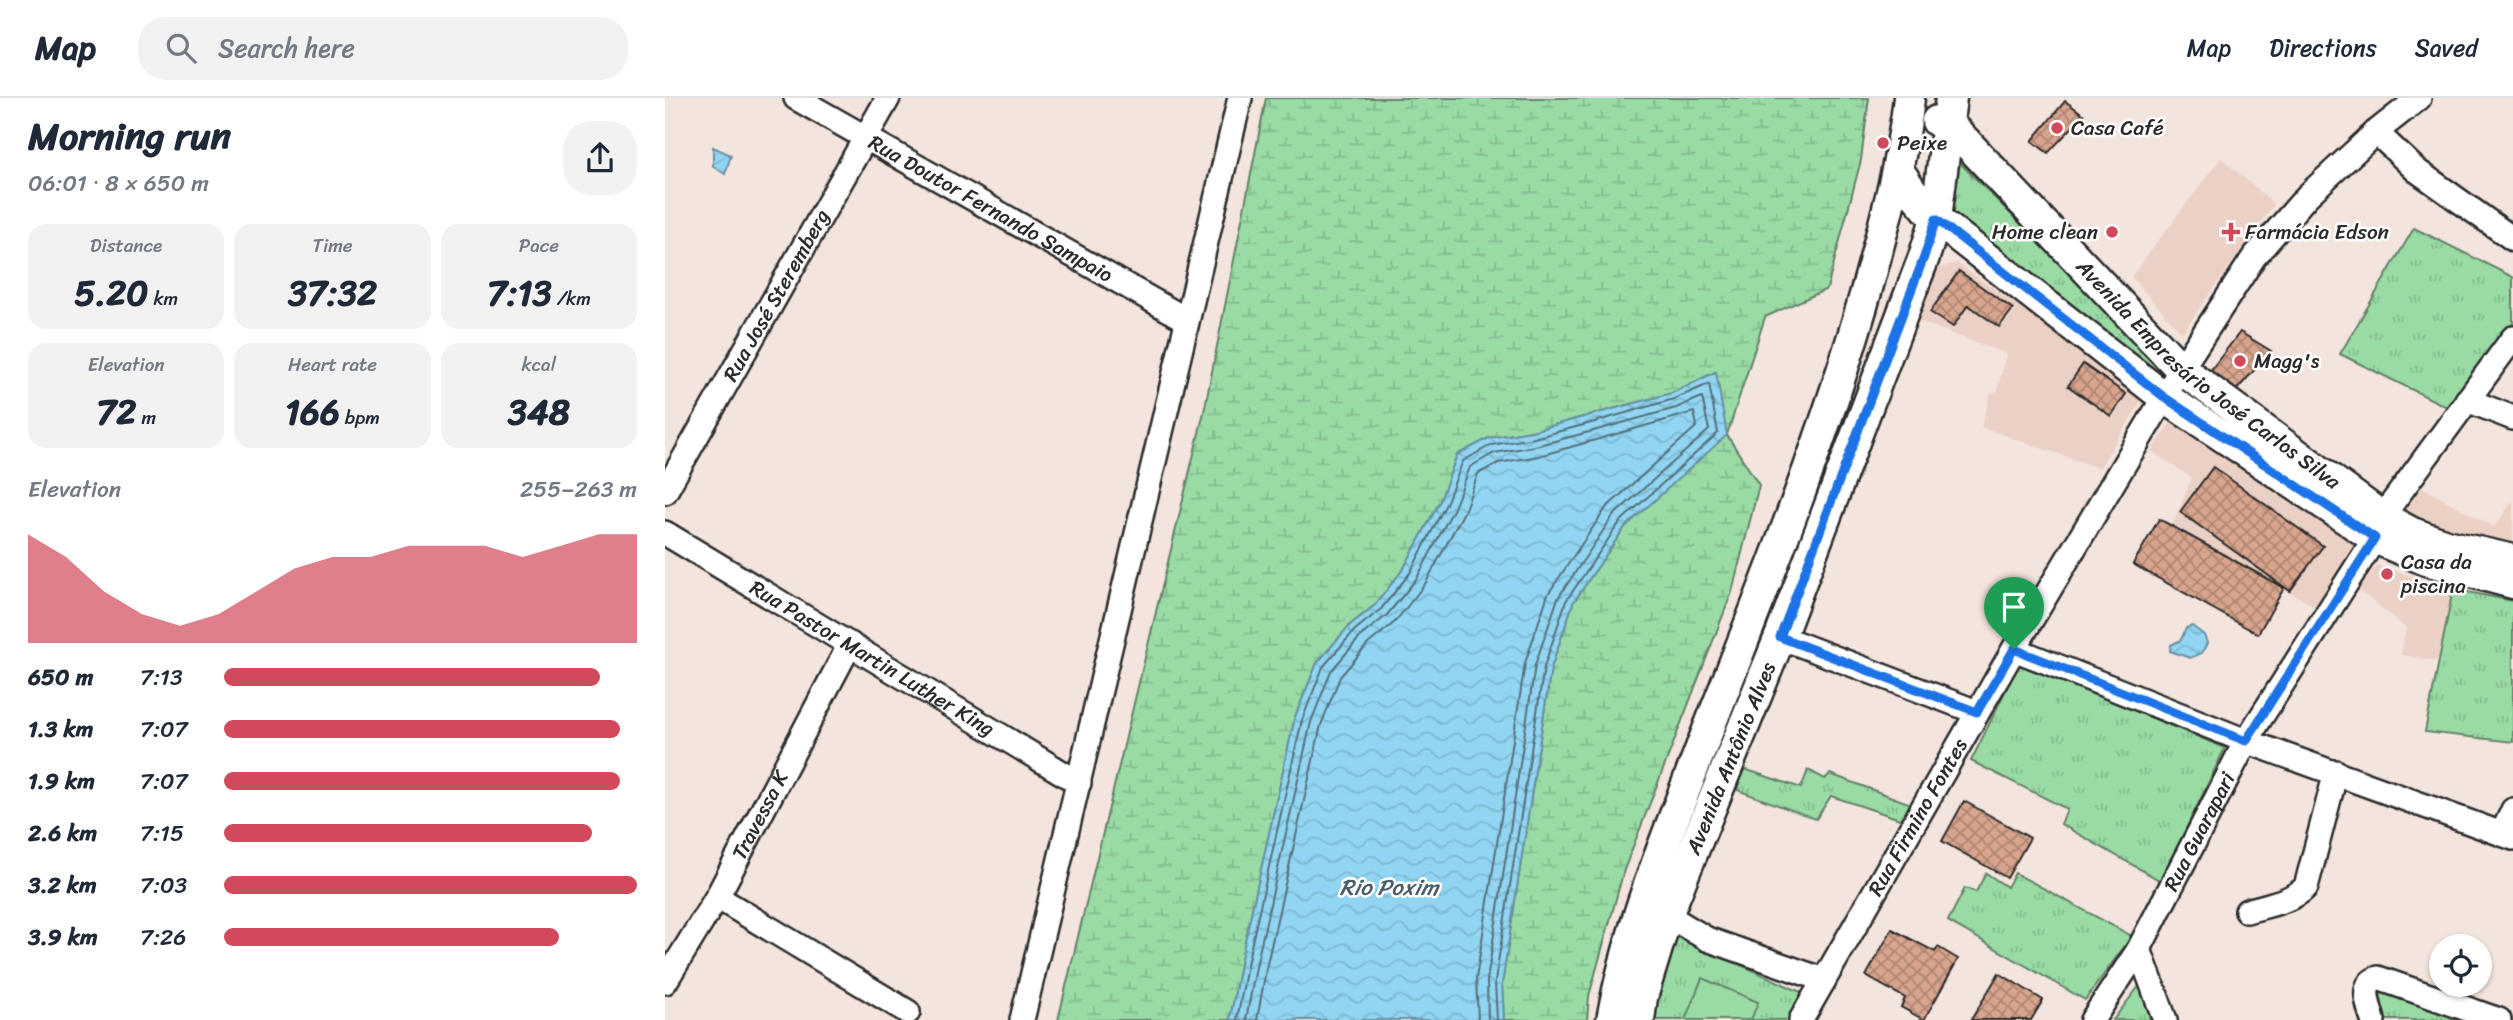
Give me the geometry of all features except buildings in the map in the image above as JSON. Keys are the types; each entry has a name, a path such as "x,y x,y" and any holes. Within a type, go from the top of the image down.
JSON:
{"main road":[{"path":"1908,112 1925,120 1950,111"},
{"name":"Avenida Antônio Alves","path":"1639,1020 1642,997 1667,915 1780,637 1924,257 1936,219 1950,111"},
{"name":"Avenida Empresário José Carlos Silva","path":"1950,111 2181,369 2379,527 2426,560 2513,583"},
{"name":"Avenida Antônio Alves","path":"1612,1020 1640,906 1818,446 1859,318 1898,170 1908,112"},
{"name":"Avenida Empresário José Carlos Silva","path":"1898,170 1936,219 2164,397 2379,527 2513,560"}],"street":[{"name":"Rua Doutor Fernando Sampaio","path":"796,98 1187,320"},
{"name":"Rua José Steremberg","path":"665,492 888,98"},
{"path":"1022,1020 1240,98"},
{"name":"Rua Firmino Fontes","path":"1801,1020 2014,649 2181,369 2254,257 2307,197 2376,132 2419,98"},
{"path":"2376,132 2416,170 2513,239"},
{"name":"Rua Guarapari","path":"2092,1020 2139,949 2246,741 2379,527 2513,338"},
{"path":"2467,400 2513,418"},
{"name":"Rua Pastor Martin Luther King","path":"665,533 1079,783"},
{"path":"1780,637 1977,712"},
{"name":"Travessa K","path":"665,982 717,897 851,644"},
{"path":"2014,649 2246,741 2507,836 2513,810"},
{"path":"2247,911 2299,894 2306,887 2336,772"},
{"path":"717,897 908,1012"},
{"path":"1667,915 1707,939 1824,980"},
{"path":"2139,949 2165,1020"},
{"path":"2373,1020 2366,993 2367,985 2372,979 2385,980 2499,1020"}],"shaded area":[{"path":"2221,158 2274,204 2182,333 2131,277"},
{"path":"1957,263 2146,394 2099,468 1981,427 1991,393 1997,392 2006,354 1918,321 1938,268"},
{"path":"2172,421 2361,547 2318,608 2172,526 2192,478 2151,451"},
{"path":"2422,487 2494,527 2513,501 2513,546 2492,543 2401,515"},
{"path":"2377,565 2453,589 2439,661 2401,655 2406,628 2359,590"}],"green space":[{"path":"1266,98 1869,98 1861,160 1827,289 1765,317 1727,435 1759,485 1732,592 1624,870 1589,996 1587,1020 1504,1020 1502,984 1551,668 1573,603 1625,527 1726,435 1715,372 1672,393 1532,431 1489,438 1457,455 1440,501 1404,568 1375,605 1350,625 1317,663 1295,717 1230,1020 1058,1020 1204,412"},
{"path":"1959,162 2170,374 2163,385 1951,216"},
{"path":"2414,228 2513,277 2513,324 2447,407 2340,354"},
{"path":"2453,589 2513,601 2513,742 2425,732"},
{"path":"2019,663 2225,748 2161,881 2061,824 2067,809 1971,761"},
{"path":"1744,769 1801,788 1808,770 1825,779 1830,774 1911,804 1900,819 1831,796 1816,819 1737,790"},
{"path":"1986,873 2007,887 2015,873 2132,936 2085,1000 1948,921 1965,888 1976,892"},
{"path":"1675,935 1803,993 1789,1020 1655,1020 1658,993"},
{"path":"1702,978 1758,1002 1751,1020 1685,1020"},
{"path":"2143,981 2156,1020 2113,1020"},
{"path":"2379,987 2462,1020 2385,1020"}],"water":[{"path":"713,147 731,155 725,174 713,166"},
{"name":"Rio Poxim","path":"1716,372 1727,435 1625,527 1573,603 1551,668 1502,984 1504,1020 1230,1020 1295,717 1317,663 1350,625 1375,605 1404,568 1440,501 1457,455 1489,438 1532,431 1672,393"},
{"path":"2192,626 2204,635 2207,643 2202,653 2190,658 2170,651 2171,645 2181,640 2186,628"}],"place":[{"name":"Casa Café","path":"2057,128"},
{"name":"Peixe","path":"1883,143"},
{"name":"Home clean","path":"2112,232"},
{"name":"Farmácia Edson","path":"2231,232"},
{"name":"Magg's","path":"2240,361"},
{"name":"Casa da piscina","path":"2387,574"}],"route":[{"path":"1936,219 2164,397 2375,538 2246,741 2014,649 1977,712 1780,637 1936,219"}]}
